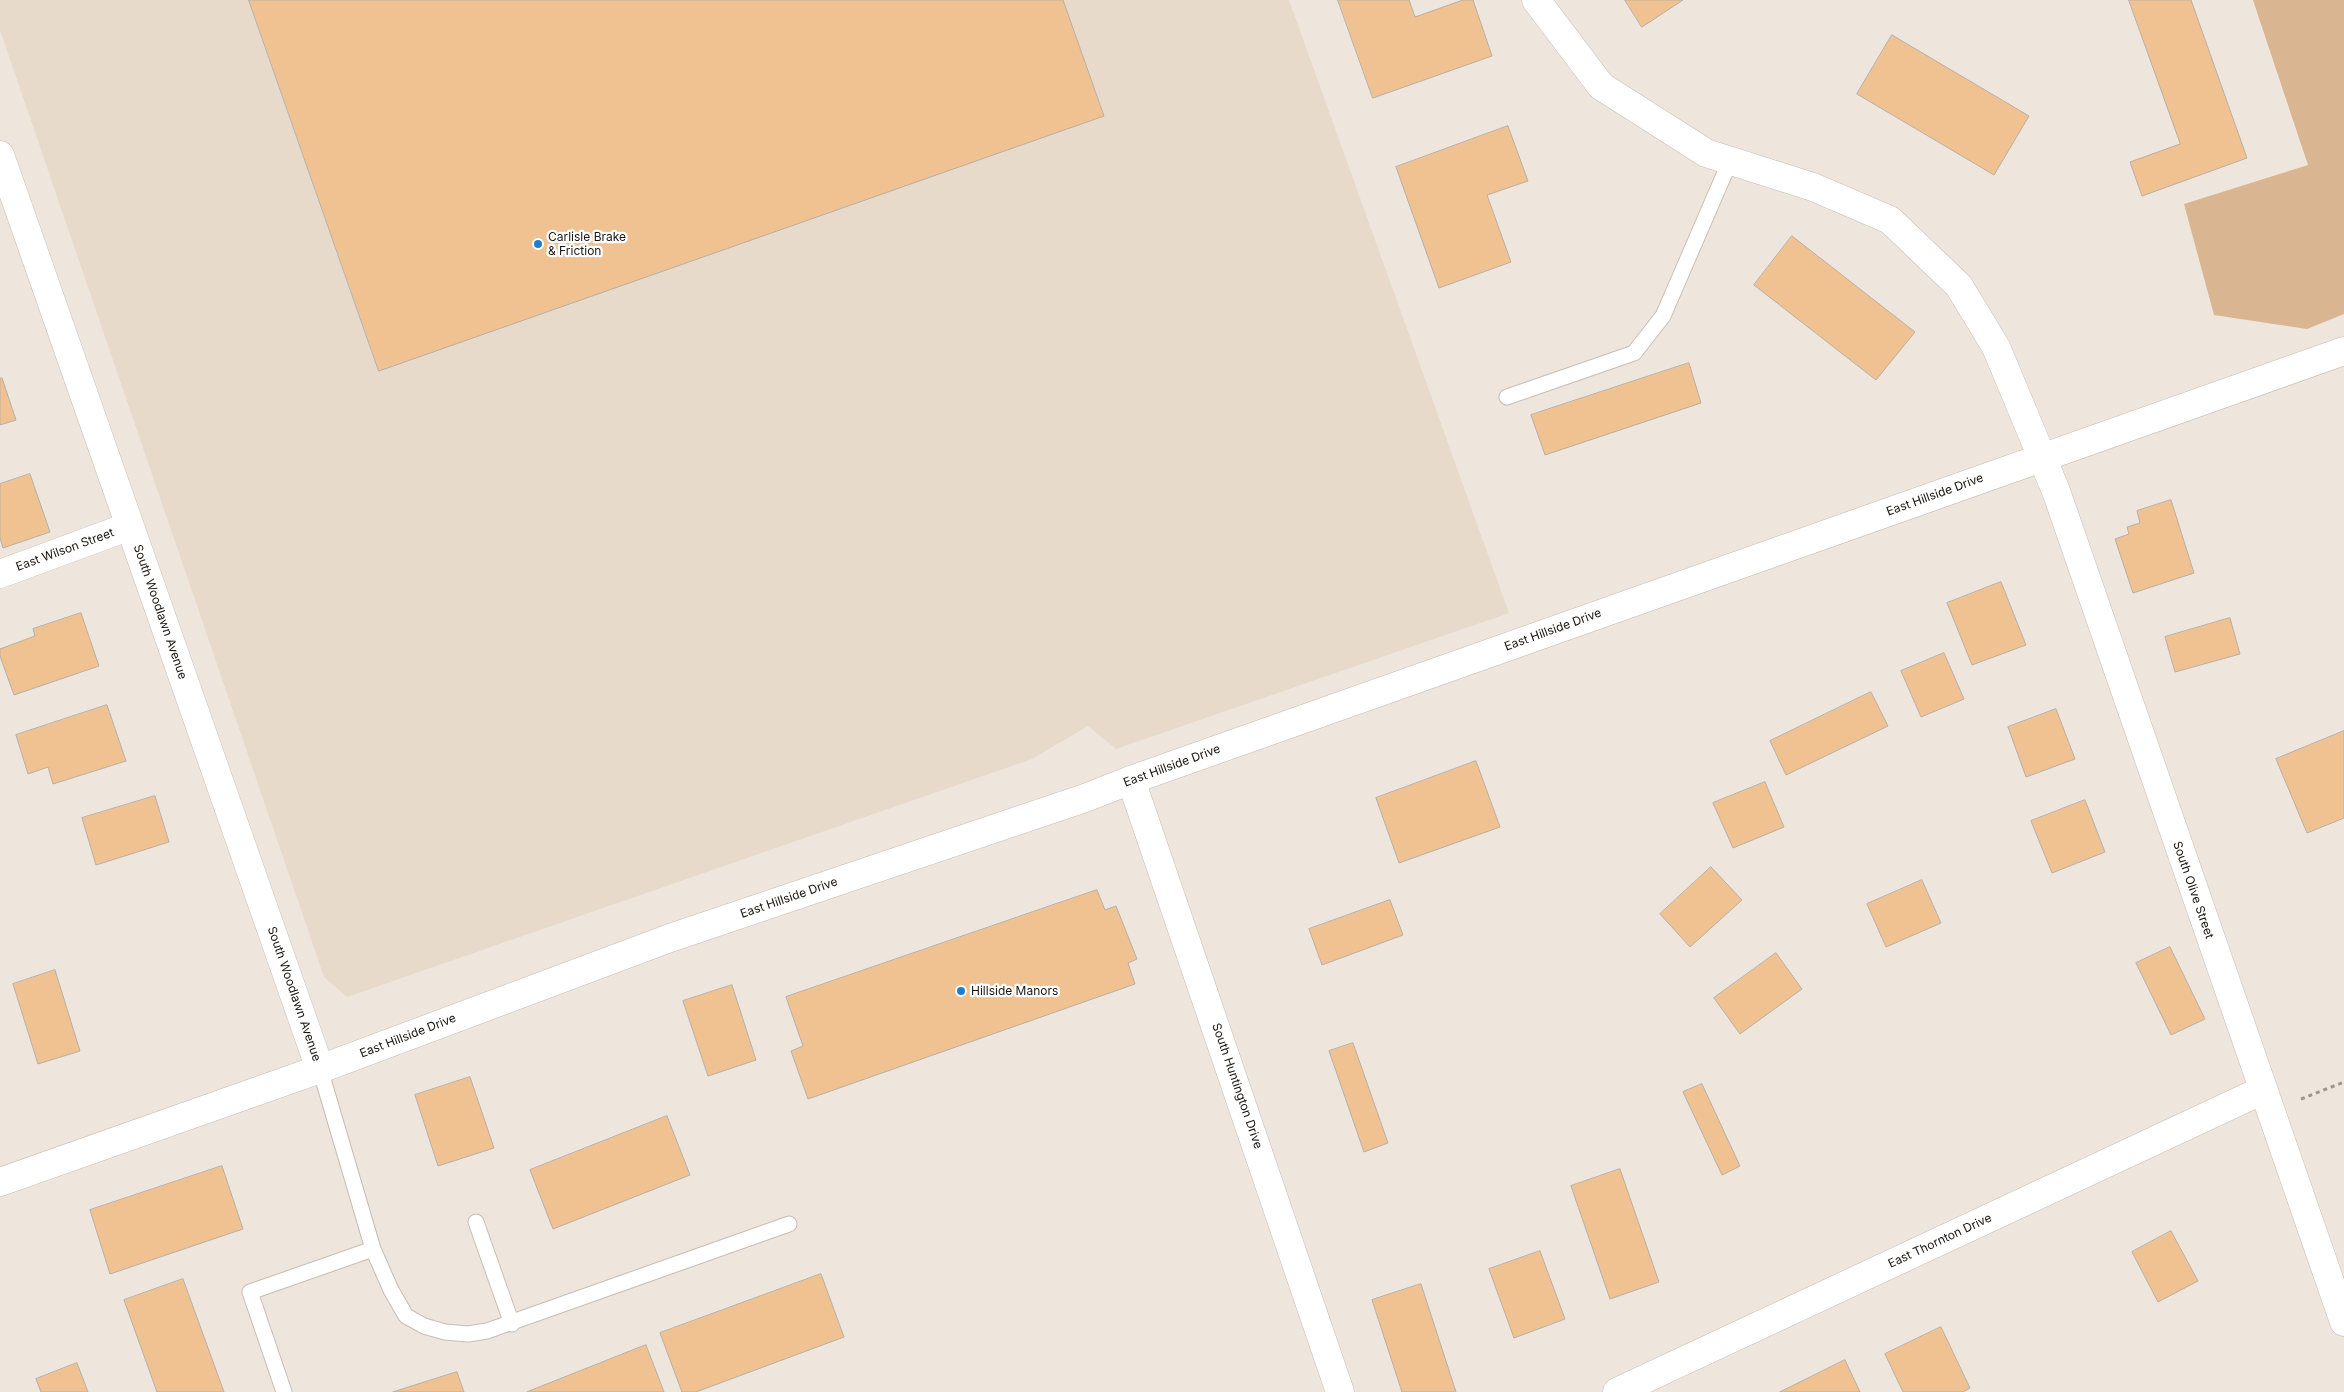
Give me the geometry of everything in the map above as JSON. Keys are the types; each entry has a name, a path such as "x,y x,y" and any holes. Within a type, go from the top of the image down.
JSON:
{"street":[{"name":"South Olive Street","path":"1536,0 1601,86 1706,153 1813,187 1890,220 1959,286 1996,347 2043,457 2344,1322"},
{"name":"South Woodlawn Avenue","path":"0,155 320,1069"},
{"name":"East Hillside Drive","path":"0,1182 320,1069 670,938 1085,798 1131,780 2344,351"},
{"name":"East Wilson Street","path":"0,574 130,526"},
{"name":"South Huntington Drive","path":"1131,780 1340,1392"},
{"name":"East Thornton Drive","path":"1617,1392 2266,1101"}],"lane":[{"path":"1507,397 1634,352 1663,316 1730,161"},
{"path":"320,1069 373,1249 391,1290 406,1316 424,1326 445,1332 468,1334 512,1324 648,1273 789,1224"},
{"path":"476,1222 512,1324"},
{"path":"284,1392 250,1292 373,1249"}],"path":[{"path":"2266,1101 2344,1082"}],"shaded area":[{"path":"0,0 1289,0 1509,613 1116,749 1088,726 1032,759 347,997 324,977 0,30"},
{"path":"2253,0 2344,0 2344,314 2307,329 2214,315 2184,204 2308,165"}],"building":[{"name":"Carlisle Brake & Friction","path":"249,0 1063,0 1104,116 379,371"},
{"path":"1338,0 1409,0 1415,17 1463,0 1473,0 1492,56 1373,98"},
{"path":"1625,0 1683,0 1642,27"},
{"path":"2129,0 2191,0 2247,158 2142,196 2130,162 2180,144"},
{"path":"1892,35 2029,116 1994,175 1857,94"},
{"path":"1508,126 1528,181 1487,195 1511,262 1439,288 1396,167"},
{"path":"1792,236 1915,332 1876,380 1754,285"},
{"path":"1689,363 1701,403 1545,455 1531,415"},
{"path":"2,378 16,420 0,425 0,379"},
{"path":"30,474 50,532 3,548 0,538 0,484"},
{"path":"2171,500 2194,573 2133,593 2115,539 2129,534 2127,527 2140,523 2137,511"},
{"path":"2001,582 2026,645 1972,665 1947,603"},
{"path":"81,613 99,666 14,695 0,656 0,649 35,636 33,629"},
{"path":"2230,618 2240,654 2175,672 2165,637"},
{"path":"1944,653 1964,699 1921,717 1901,671"},
{"path":"1871,692 1888,726 1786,775 1770,741"},
{"path":"107,705 126,761 53,784 48,767 28,774 16,735"},
{"path":"2056,709 2075,759 2026,777 2008,727"},
{"path":"2344,731 2344,818 2307,833 2276,759"},
{"path":"1476,761 1500,827 1399,863 1376,798"},
{"path":"1765,782 1784,827 1733,848 1713,803"},
{"path":"155,796 169,842 96,865 82,818"},
{"path":"2085,800 2105,852 2052,873 2031,821"},
{"path":"1711,867 1742,900 1690,947 1660,914"},
{"path":"1922,880 1941,923 1886,947 1867,904"},
{"name":"Hillside Manors","path":"1097,890 1105,910 1116,906 1137,959 1128,963 1135,984 808,1099 791,1051 803,1046 786,997"},
{"path":"1390,900 1403,935 1322,965 1309,929"},
{"path":"2170,947 2205,1019 2171,1035 2136,963"},
{"path":"1776,953 1802,989 1740,1034 1714,998"},
{"path":"55,970 80,1051 38,1064 13,984"},
{"path":"732,985 756,1060 708,1076 683,1001"},
{"path":"1353,1043 1388,1143 1364,1152 1329,1051"},
{"path":"470,1077 494,1148 438,1166 415,1095"},
{"path":"1702,1084 1740,1166 1722,1175 1683,1092"},
{"path":"667,1116 690,1175 553,1229 530,1170"},
{"path":"222,1166 243,1229 110,1274 90,1210"},
{"path":"1620,1169 1659,1282 1610,1299 1571,1186"},
{"path":"2171,1231 2198,1281 2158,1302 2132,1252"},
{"path":"1540,1251 1565,1319 1514,1338 1489,1269"},
{"path":"821,1274 844,1337 696,1392 682,1392 660,1333"},
{"path":"183,1279 224,1392 157,1392 124,1300"},
{"path":"1421,1284 1456,1392 1402,1392 1372,1300"},
{"path":"1941,1327 1970,1388 1963,1392 1903,1392 1885,1354"},
{"path":"646,1345 664,1392 527,1392"},
{"path":"1845,1360 1860,1392 1780,1392"},
{"path":"77,1363 88,1392 41,1392 36,1379"},
{"path":"457,1372 464,1392 393,1392"}],"place":[{"name":"Carlisle Brake & Friction","path":"538,244"},
{"name":"Hillside Manors","path":"961,991"}]}
